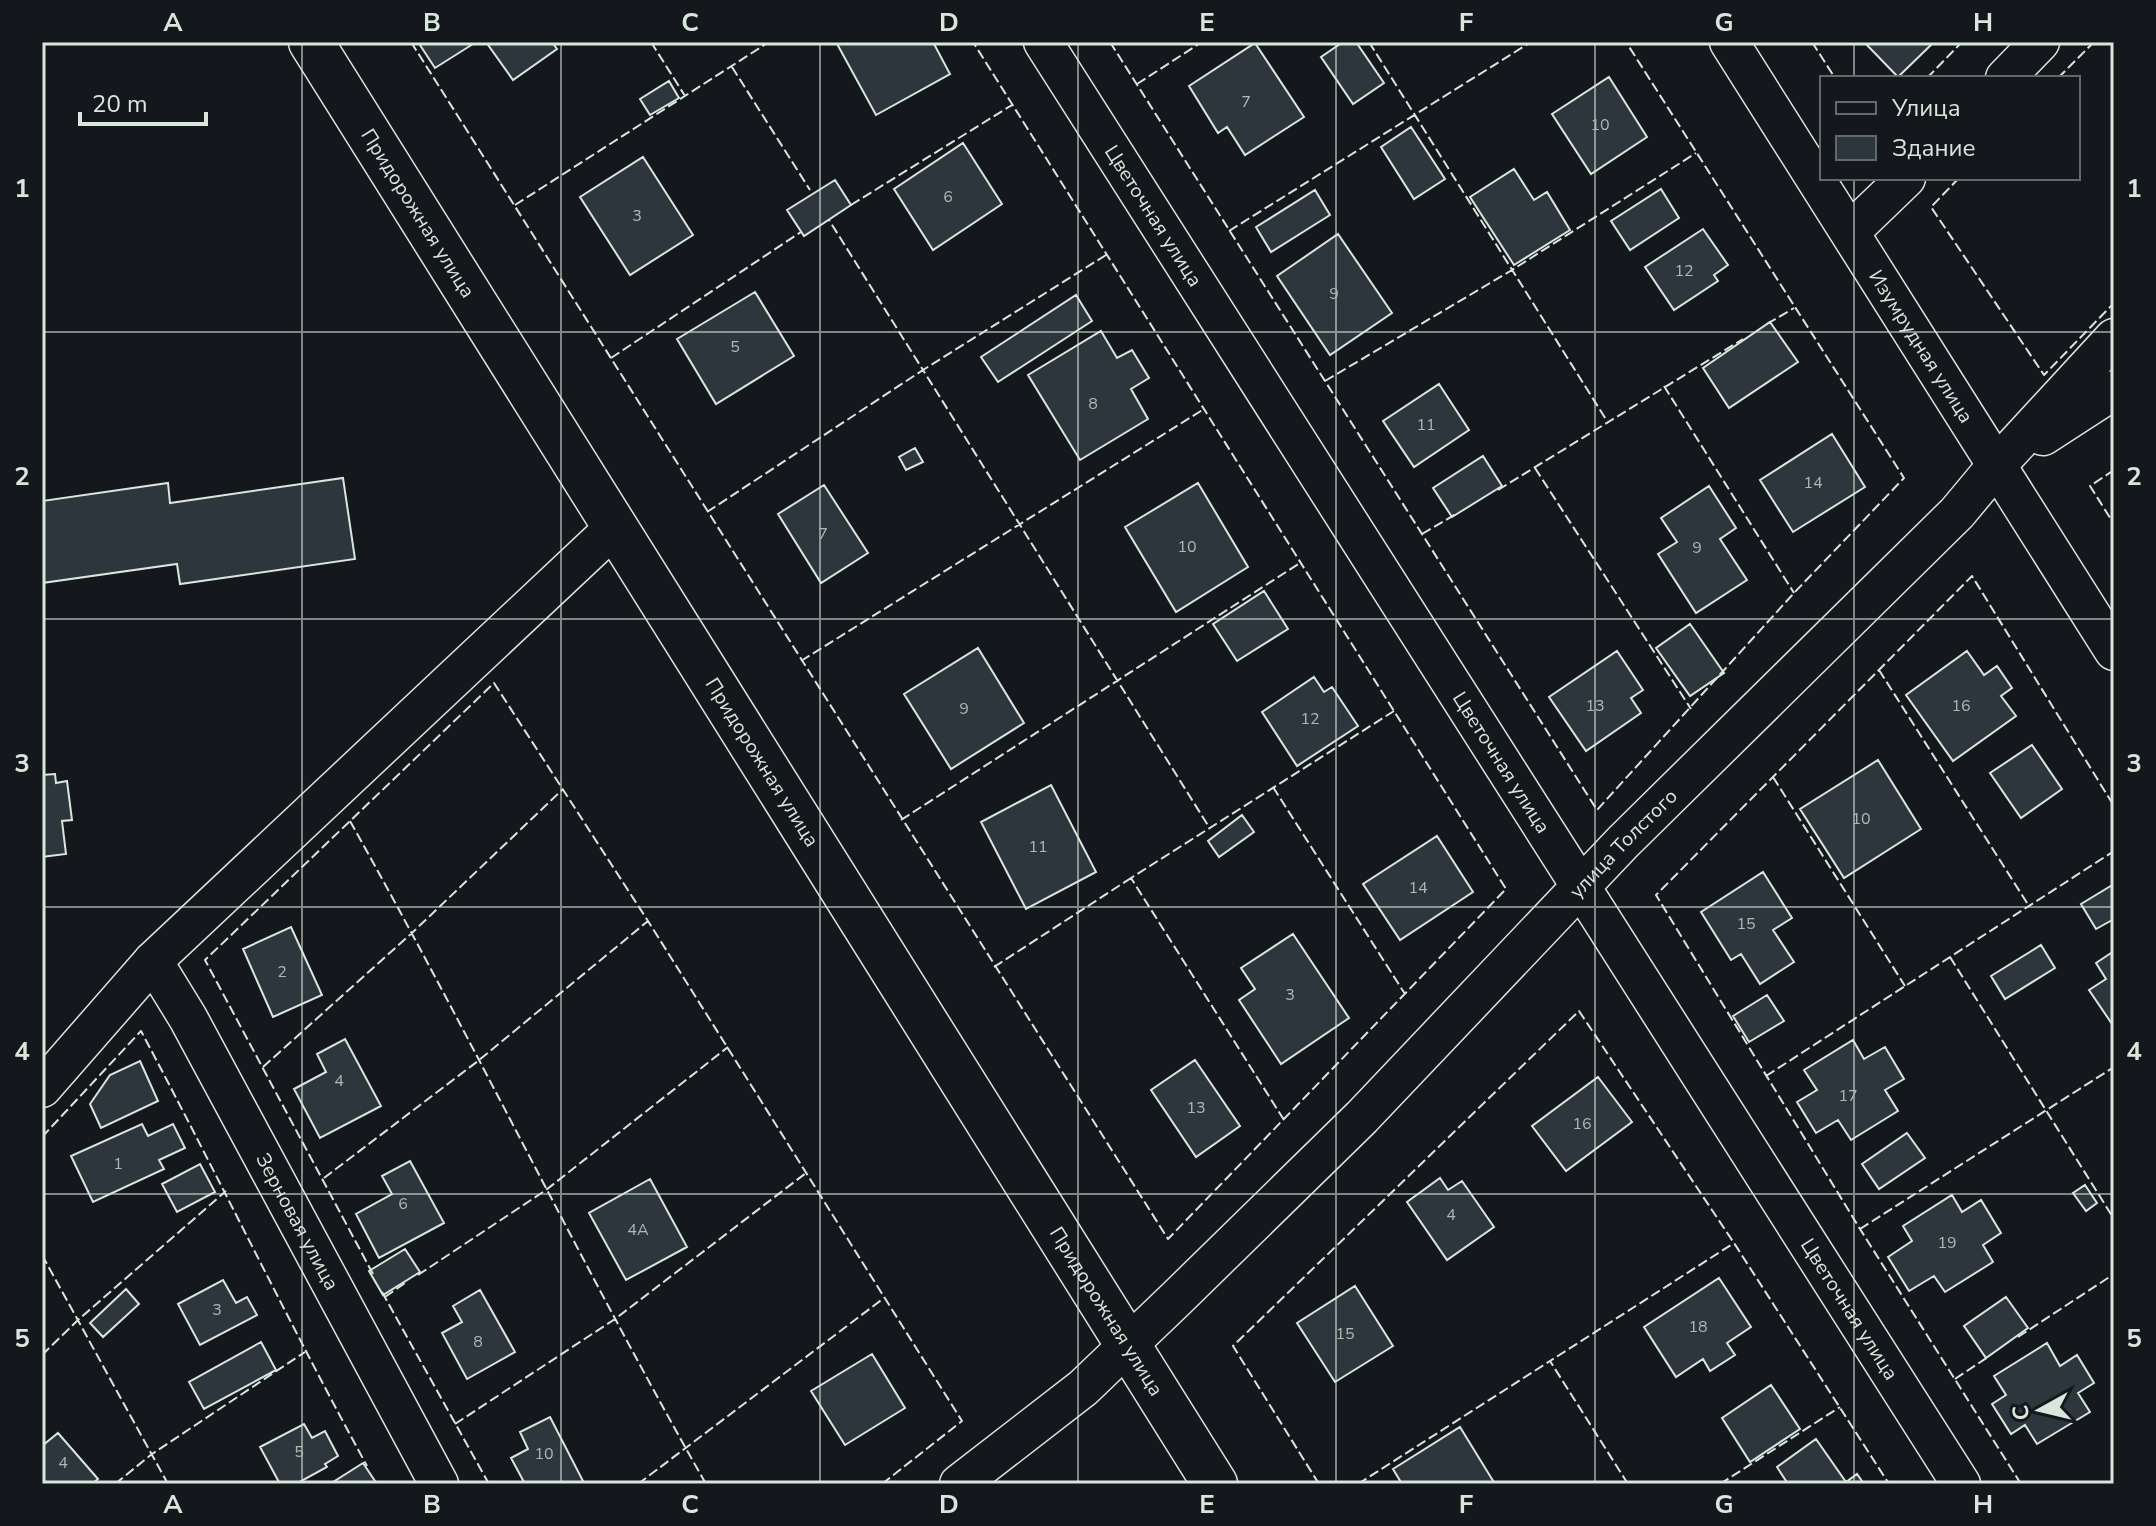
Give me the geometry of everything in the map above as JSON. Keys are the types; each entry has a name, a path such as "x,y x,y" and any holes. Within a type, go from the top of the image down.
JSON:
{"street":[{"name":"Цветочная улица","path":"1043,42 1961,1484"},
{"name":"Изумрудная улица","path":"1729,42 2114,651"},
{"path":"2007,76 2040,42"},
{"name":"Придорожная улица","path":"317,45 1215,1484"},
{"path":"1850,232 1904,180"},
{"name":"улица Толстого","path":"959,1484 1083,1388 1362,1117 1623,842 1957,513 2114,338"},
{"path":"1997,465 2114,390"},
{"path":"42,1088 153,961 615,527"},
{"name":"Зерновая улица","path":"153,961 188,1018 439,1484"}],"building":[{"path":"418,42 472,42 473,44 435,68"},
{"path":"486,42 552,42 557,49 513,80"},
{"path":"836,42 933,42 950,74 876,115"},
{"path":"1343,42 1356,42 1384,83 1353,104 1321,57"},
{"path":"1864,42 1934,42 1899,76"},
{"path":"1255,43 1304,117 1245,155 1227,127 1218,133 1189,86"},
{"path":"1609,77 1647,137 1591,174 1552,114"},
{"path":"669,81 679,98 650,115 640,99"},
{"path":"1411,127 1445,179 1414,199 1381,147"},
{"path":"963,143 1002,204 933,250 894,189"},
{"path":"643,157 693,235 630,275 580,197"},
{"path":"1514,169 1534,200 1547,192 1570,230 1514,265 1470,197"},
{"path":"835,180 851,205 804,236 787,210"},
{"path":"1661,189 1679,218 1630,250 1611,221"},
{"path":"1315,190 1330,215 1271,252 1256,227"},
{"path":"1703,229 1728,265 1714,275 1718,281 1674,310 1645,267"},
{"path":"1338,234 1392,313 1330,355 1277,276"},
{"path":"755,292 794,356 716,404 677,339"},
{"path":"1076,295 1092,321 998,382 981,357"},
{"path":"1770,322 1798,362 1729,408 1703,368"},
{"path":"1101,331 1117,358 1132,350 1149,378 1131,389 1148,419 1080,460 1028,375"},
{"path":"1439,384 1469,430 1414,467 1383,421"},
{"path":"1832,434 1865,487 1793,532 1760,480"},
{"path":"915,448 923,462 906,470 899,457"},
{"path":"1483,456 1502,486 1452,517 1433,488"},
{"path":"343,478 355,559 180,584 177,564 42,583 42,501 168,483 170,503"},
{"path":"1198,483 1248,567 1176,612 1125,527"},
{"path":"824,485 868,553 821,583 778,514"},
{"path":"1709,486 1736,528 1720,539 1747,580 1696,613 1658,554 1677,542 1661,518"},
{"path":"1264,591 1288,629 1237,661 1213,624"},
{"path":"1690,624 1724,673 1690,696 1656,648"},
{"path":"978,648 1024,723 951,769 904,694"},
{"path":"1617,651 1643,690 1631,698 1641,713 1586,751 1549,697"},
{"path":"1967,651 1984,675 1997,666 2012,688 2001,696 2016,716 1953,761 1906,695"},
{"path":"1314,677 1324,692 1332,687 1358,726 1297,766 1262,712"},
{"path":"2032,745 2062,789 2021,818 1990,773"},
{"path":"1878,760 1921,829 1844,878 1800,809"},
{"path":"55,774 56,783 67,781 72,820 62,821 66,854 42,857 42,775"},
{"path":"1051,785 1096,872 1026,909 981,822"},
{"path":"1242,815 1254,832 1219,857 1208,841"},
{"path":"1437,836 1473,892 1400,940 1363,884"},
{"path":"1763,872 1792,918 1773,930 1794,962 1760,984 1741,954 1731,960 1701,912"},
{"path":"2114,884 2114,919 2096,929 2081,904"},
{"path":"291,927 322,995 273,1017 243,949"},
{"path":"1293,934 1349,1018 1281,1064 1239,1000 1255,989 1241,968"},
{"path":"2041,945 2055,968 2005,999 1991,976"},
{"path":"2114,951 2112,1024 2089,990 2106,979 2096,963"},
{"path":"1767,995 1784,1021 1749,1042 1733,1016"},
{"path":"345,1039 381,1106 320,1138 294,1089 326,1072 317,1054"},
{"path":"1853,1040 1864,1059 1885,1047 1904,1079 1885,1090 1898,1111 1851,1140 1838,1120 1816,1133 1797,1102 1817,1090 1804,1070"},
{"path":"1195,1060 1240,1126 1196,1157 1151,1090"},
{"path":"140,1061 158,1101 101,1128 90,1104 110,1075"},
{"path":"1598,1077 1632,1122 1566,1171 1532,1126"},
{"path":"142,1124 148,1136 173,1124 185,1148 159,1160 164,1169 93,1202 71,1156"},
{"path":"1907,1133 1925,1158 1879,1189 1862,1164"},
{"path":"410,1161 444,1223 379,1258 356,1214 392,1194 382,1176"},
{"path":"200,1164 215,1192 177,1212 162,1184"},
{"path":"1440,1178 1448,1190 1462,1181 1494,1227 1447,1260 1407,1202"},
{"path":"650,1179 687,1247 626,1280 589,1213"},
{"path":"2085,1185 2097,1203 2086,1211 2073,1193"},
{"path":"1952,1195 1962,1212 1981,1200 2001,1233 1983,1245 1993,1262 1945,1292 1934,1276 1909,1291 1888,1257 1912,1241 1903,1226"},
{"path":"405,1249 420,1272 383,1295 369,1271"},
{"path":"1719,1278 1751,1327 1727,1343 1735,1355 1710,1371 1703,1359 1676,1377 1644,1327"},
{"path":"223,1280 236,1303 247,1297 257,1315 200,1345 178,1304"},
{"path":"1355,1286 1393,1346 1335,1382 1297,1323"},
{"path":"126,1289 139,1304 103,1337 90,1323"},
{"path":"480,1290 515,1352 467,1379 442,1333 462,1322 453,1306"},
{"path":"2006,1297 2028,1328 1986,1358 1964,1326"},
{"path":"261,1342 276,1370 204,1409 189,1382"},
{"path":"2047,1343 2060,1366 2077,1355 2094,1383 2078,1393 2090,1412 2037,1444 2025,1425 2011,1434 1992,1404 2006,1395 1994,1376"},
{"path":"872,1354 905,1408 845,1445 811,1391"},
{"path":"1771,1385 1800,1429 1750,1462 1722,1418"},
{"path":"550,1417 583,1481 577,1484 525,1484 511,1458 528,1449 520,1432"},
{"path":"304,1424 312,1438 325,1431 338,1456 325,1464 327,1467 296,1484 280,1484 260,1447"},
{"path":"1460,1427 1495,1484 1402,1484 1393,1469"},
{"path":"58,1433 98,1479 92,1484 42,1484 42,1446"},
{"path":"1816,1439 1846,1482 1857,1474 1864,1484 1788,1484 1777,1467"},
{"path":"363,1463 377,1484 330,1484"}],"fence":[{"path":"411,42 1168,1239 1506,889 973,42"},
{"path":"651,42 685,96"},
{"path":"515,205 769,42"},
{"path":"1110,42 1597,810 1794,593 1904,478 1626,42"},
{"path":"1137,84 1202,42"},
{"path":"1369,42 1607,421"},
{"path":"1229,231 1531,42"},
{"path":"1812,42 1834,76"},
{"path":"1929,76 1962,42"},
{"path":"2060,76 2094,42"},
{"path":"732,67 810,190"},
{"path":"851,205 1012,105"},
{"path":"1325,381 1512,270 1696,153"},
{"path":"1957,180 1931,207 2044,375 2114,303"},
{"path":"707,512 923,370 829,220"},
{"path":"611,358 801,232"},
{"path":"1106,255 923,370 1209,827"},
{"path":"1767,324 1794,308"},
{"path":"1498,490 1743,339"},
{"path":"1664,386 1794,593"},
{"path":"801,661 1204,409"},
{"path":"1535,468 1691,709"},
{"path":"2114,470 2090,486 2114,524"},
{"path":"1422,534 1456,514"},
{"path":"901,820 1300,563"},
{"path":"2021,1484 1860,1229 1656,895 1972,576 2114,806"},
{"path":"1879,670 2029,906"},
{"path":"373,1274 205,960 494,683 648,921 962,1421 882,1484"},
{"path":"1284,1120 1131,878 1394,711"},
{"path":"1773,777 1905,986"},
{"path":"1273,787 1405,994"},
{"path":"263,1067 413,932 563,789"},
{"path":"350,821 706,1484"},
{"path":"1766,1076 2114,851"},
{"path":"994,967 1131,878"},
{"path":"324,1178 478,1061 648,921"},
{"path":"1950,957 2114,1219"},
{"path":"1319,1484 1233,1346 1579,1011 1734,1243 1889,1484"},
{"path":"42,1137 141,1031 367,1466"},
{"path":"418,1275 546,1190 728,1047"},
{"path":"1860,1229 2114,1067"},
{"path":"455,1424 615,1319 806,1173"},
{"path":"42,1355 226,1191"},
{"path":"1628,1484 1550,1361 1734,1243"},
{"path":"42,1255 168,1484"},
{"path":"2018,1337 2114,1274"},
{"path":"385,1297 405,1283"},
{"path":"382,1292 489,1484"},
{"path":"638,1484 884,1298"},
{"path":"115,1484 152,1454 305,1352"},
{"path":"1955,1379 1988,1357"},
{"path":"1358,1484 1550,1361"},
{"path":"1720,1484 1840,1407"}]}
